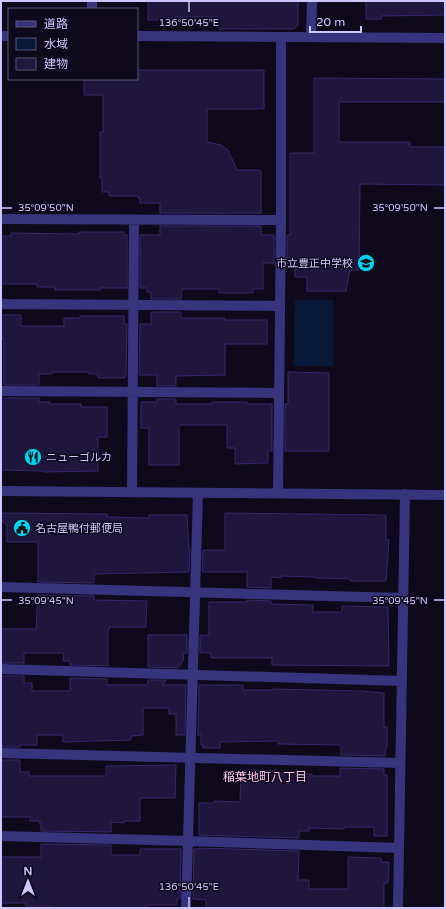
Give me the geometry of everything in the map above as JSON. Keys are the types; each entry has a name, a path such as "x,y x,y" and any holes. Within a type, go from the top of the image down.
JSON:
{"street":[{"path":"311,37 312,1"},
{"path":"138,36 445,38"},
{"path":"278,493 281,220 281,37"},
{"path":"1,219 281,220"},
{"path":"132,492 134,220"},
{"path":"1,304 280,306"},
{"path":"1,391 279,393"},
{"path":"1,491 445,495"},
{"path":"186,908 198,493"},
{"path":"398,908 405,494"},
{"path":"1,588 403,598"},
{"path":"1,669 402,680"},
{"path":"1,753 400,763"},
{"path":"1,836 188,840 399,848"}],"water":[{"path":"295,300 333,300 333,366 294,366"}],"building":[{"path":"148,1 298,1 298,25 294,29 219,29 219,17 174,17 174,20 148,20"},
{"path":"366,1 445,1 445,15 381,16 381,19 366,19"},
{"path":"138,70 264,70 264,109 207,109 207,142 221,145 228,150 237,170 261,170 261,213 160,213 160,203 140,203 140,198 138,198 138,196 109,196 109,192 102,192 102,178 100,178 100,132 103,132 103,95 84,95 84,80 138,80"},
{"path":"314,78 445,79 445,102 339,102 339,142 410,142 410,147 445,147 445,185 360,184 359,270 350,270 346,291 307,291 307,277 295,277 295,264 287,263 287,235 290,235 290,153 314,153"},
{"path":"160,226 261,226 261,235 274,235 274,263 263,263 263,289 253,289 253,293 219,293 219,289 182,289 181,299 151,299 151,292 147,292 147,288 140,288 140,235 160,235"},
{"path":"79,232 124,232 124,235 127,235 127,288 100,288 100,290 55,290 55,287 37,287 37,284 1,284 1,236 11,236 11,233 79,234"},
{"path":"151,312 181,312 181,318 267,320 267,344 225,344 225,375 176,376 176,386 157,386 157,375 139,375 140,324 151,324"},
{"path":"1,315 21,315 21,326 64,326 64,318 80,318 80,316 124,316 124,324 127,324 125,378 98,378 98,374 89,374 89,372 52,372 52,374 39,374 39,385 4,385 4,339 1,339"},
{"path":"288,372 329,373 329,451 285,451 285,404 288,404"},
{"path":"1,398 39,398 39,402 50,402 50,404 81,404 81,407 107,407 107,437 98,437 98,471 44,472 1,470"},
{"path":"157,399 176,399 176,404 247,402 247,404 272,404 272,451 268,451 268,463 235,464 235,448 227,448 227,425 179,425 179,465 149,465 149,428 141,428 141,402 157,402"},
{"path":"1,513 107,514 107,517 149,518 149,515 187,515 190,550 189,572 94,574 94,583 38,582 38,542 7,542 7,525 1,520"},
{"path":"225,513 386,515 386,540 389,540 386,581 351,581 351,579 281,576 281,578 271,577 271,588 247,587 247,572 202,572 203,550 225,550"},
{"path":"38,595 94,596 94,600 147,601 146,627 109,627 108,666 70,665 70,661 63,661 64,653 24,653 24,663 1,663 1,629 36,629"},
{"path":"247,600 271,601 271,604 313,605 313,612 342,612 342,606 388,607 389,666 272,665 272,658 211,658 211,653 200,653 200,635 209,635 209,602 247,602"},
{"path":"148,635 187,635 187,653 184,653 183,661 178,668 148,667"},
{"path":"1,676 24,676 24,683 32,683 32,691 70,691 70,678 107,679 107,685 147,685 148,680 166,680 163,685 186,685 185,735 176,735 176,714 169,714 169,708 143,708 143,735 131,736 131,740 63,742 63,735 37,735 37,745 2,747"},
{"path":"199,685 243,685 243,690 272,689 362,691 384,693 384,727 387,727 387,748 385,756 341,755 341,745 278,744 278,741 220,742 220,748 203,748 203,745 201,745 201,735 198,735"},
{"path":"2,760 20,760 20,772 29,772 29,776 106,776 106,766 176,765 175,798 140,798 140,821 124,821 124,823 111,822 111,832 41,831 41,823 39,823 39,821 30,821 30,817 1,817"},
{"path":"340,768 384,769 384,775 387,775 387,836 374,836 374,827 344,827 344,829 309,828 309,831 299,831 299,838 199,835 199,803 214,803 214,801 240,802 241,770 277,771 277,774 340,776"},
{"path":"41,844 111,845 111,855 140,855 140,849 181,849 180,899 177,899 177,905 146,905 146,908 50,908 50,906 26,906 26,903 1,903 1,857 41,857"},
{"path":"194,849 299,851 298,880 309,880 309,889 348,889 348,857 381,858 381,862 389,862 388,883 384,883 384,908 206,908 206,900 193,899"}],"place":[{"name":"市立豊正中学校","path":"366,263"},
{"name":"ニューゴルカ","path":"33,457"},
{"name":"名古屋鴨付郵便局","path":"22,528"}],"district":[{"name":"稲葉地町八丁目","path":"265,777"}]}
